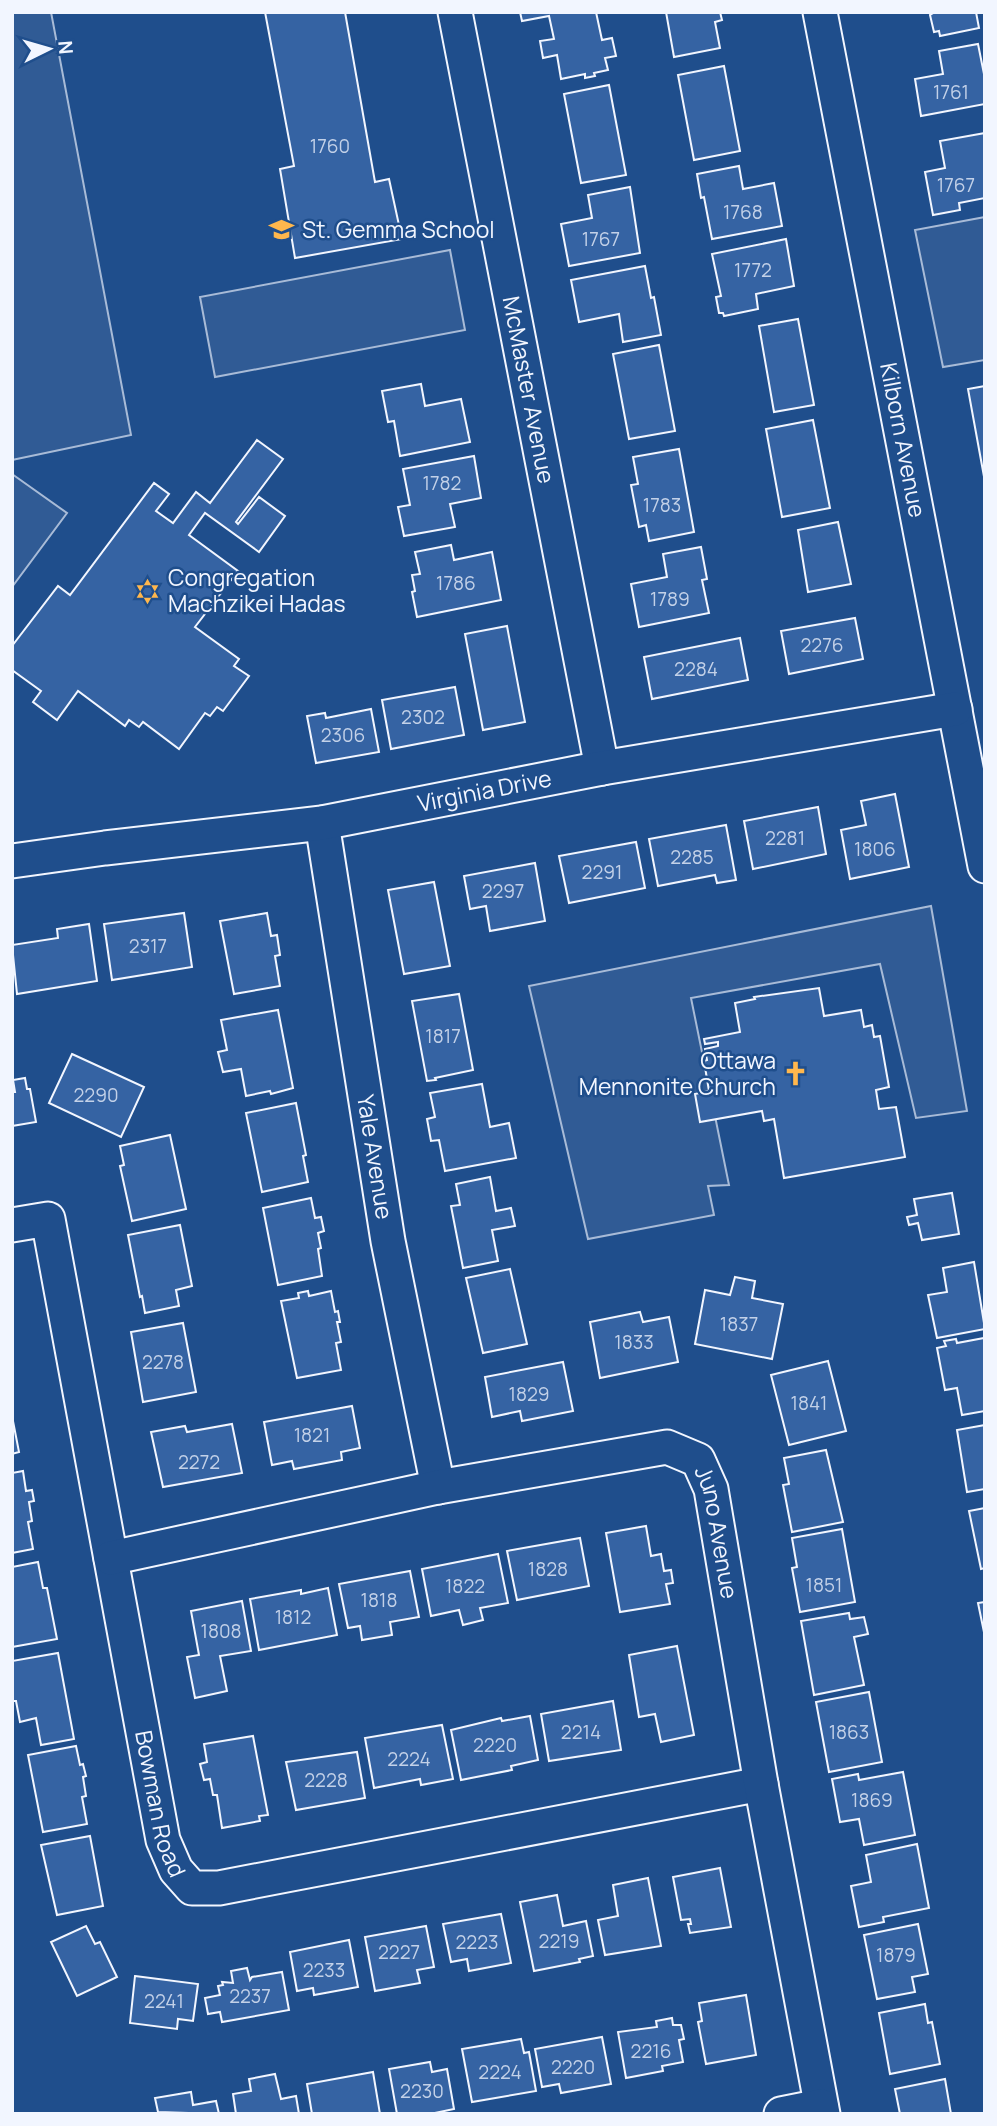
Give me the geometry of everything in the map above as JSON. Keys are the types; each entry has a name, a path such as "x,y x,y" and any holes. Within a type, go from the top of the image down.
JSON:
{"street":[{"name":"McMaster Avenue","path":"455,12 602,768"},
{"name":"Kilborn Avenue","path":"820,12 985,866"},
{"name":"Virginia Drive","path":"12,861 322,823 602,768 955,709"},
{"name":"Yale Avenue","path":"322,823 388,1241 438,1487"},
{"name":"Bowman Road","path":"12,1225 48,1219 163,1840 176,1870 192,1888 219,1888 761,1784"},
{"name":"Juno Avenue","path":"111,1558 438,1487 667,1447 698,1460 711,1489 761,1784 822,2110"},
{"path":"781,2114 822,2110"}],"shaded area":[{"path":"12,12 51,12 131,435 12,460"},
{"path":"985,217 985,360 943,367 915,230"},
{"path":"450,250 465,330 215,377 200,297"},
{"path":"12,474 67,513 12,587"},
{"path":"931,906 967,1111 916,1118 880,964 691,998 729,1185 708,1186 714,1215 588,1239 529,986"}],"building":[{"path":"265,12 345,12 375,182 389,179 402,239 295,258 280,169 294,166"},
{"path":"520,12 596,12 602,40 612,38 616,56 605,58 608,70 594,73 595,76 585,78 585,74 561,79 557,55 543,58 540,41 554,39 549,16 522,21"},
{"path":"666,12 720,12 722,20 715,22 720,48 674,57"},
{"path":"935,12 976,12 979,28 940,36 939,31 934,32 930,15"},
{"path":"978,44 985,79 985,104 921,116 915,79 943,74 939,51"},
{"path":"724,66 740,151 694,160 678,75"},
{"path":"609,85 626,175 581,183 564,94"},
{"path":"985,133 985,198 959,203 960,210 933,215 925,172 945,168 940,141"},
{"path":"739,166 743,189 774,183 782,226 712,239 697,174"},
{"path":"630,187 640,253 569,266 561,224 592,218 588,195"},
{"path":"786,239 794,286 756,294 758,309 724,316 719,313 716,297 721,296 712,254"},
{"path":"645,266 661,335 623,342 619,314 579,322 571,280"},
{"path":"798,319 814,405 774,412 759,326"},
{"path":"659,345 675,431 629,439 613,354"},
{"path":"421,384 425,406 461,399 470,442 400,456 394,421 388,422 382,391"},
{"path":"985,386 985,482 968,389"},
{"path":"813,420 830,508 782,517 766,429"},
{"name":"Congregation Machzikei Hadas","path":"257,440 283,459 236,522 238,524 259,497 285,516 259,552 205,513 189,535 238,571 195,627 239,659 234,666 249,676 223,711 217,707 210,716 205,713 179,749 143,722 139,727 129,720 125,726 78,691 57,720 33,702 41,691 12,670 12,646 58,586 70,595 154,483 169,494 156,511 173,523 196,492 210,503"},
{"path":"679,449 694,532 649,541 646,525 639,527 631,485 638,484 633,457"},
{"path":"474,456 481,498 450,504 455,527 404,536 398,507 410,505 403,469"},
{"path":"838,522 851,584 808,592 798,530"},
{"path":"451,545 454,560 492,552 501,600 417,617 412,575 420,574 415,552"},
{"path":"701,547 707,579 702,580 709,613 639,627 631,584 667,577 663,554"},
{"path":"855,618 863,659 789,674 781,631"},
{"path":"507,626 525,722 483,730 465,634"},
{"path":"740,638 748,680 652,699 644,657"},
{"path":"455,687 464,735 391,749 382,700"},
{"path":"371,709 379,752 316,763 307,716 325,713 326,718"},
{"path":"895,794 909,867 850,879 841,830 866,825 861,801"},
{"path":"818,807 826,854 753,869 744,821"},
{"path":"726,825 736,880 717,883 715,875 658,886 649,839"},
{"path":"636,842 645,888 569,903 559,856"},
{"path":"535,863 545,921 490,931 486,906 470,909 464,876"},
{"path":"434,882 450,966 404,974 388,890"},
{"path":"184,913 192,967 112,980 104,924"},
{"path":"267,913 271,936 277,935 280,955 275,956 280,986 234,994 220,921"},
{"path":"89,924 97,981 17,994 12,945 58,938 57,929"},
{"name":"Ottawa Mennonite Church","path":"819,988 824,1016 861,1010 864,1027 872,1025 874,1037 880,1036 889,1087 876,1090 879,1109 896,1107 905,1157 784,1178 774,1119 764,1121 762,1111 700,1122 695,1094 709,1091 704,1061 707,1060 705,1049 718,1046 718,1042 705,1044 704,1039 740,1032 735,1003 755,999 754,997"},
{"path":"459,994 473,1070 427,1081 412,1001"},
{"path":"278,1010 293,1088 271,1094 270,1091 246,1096 241,1069 223,1072 218,1052 227,1050 221,1020"},
{"path":"72,1054 144,1087 121,1137 49,1103"},
{"path":"25,1078 27,1089 30,1089 36,1122 12,1126 12,1092 15,1092 13,1080"},
{"path":"482,1084 490,1127 509,1123 516,1158 445,1171 439,1140 431,1141 427,1119 435,1117 430,1093"},
{"path":"296,1103 308,1182 262,1192 246,1113"},
{"path":"170,1135 186,1209 132,1221 120,1166 124,1165 120,1146"},
{"path":"490,1177 496,1211 511,1208 515,1226 492,1230 498,1261 463,1268 451,1206 460,1205 456,1184"},
{"path":"952,1193 959,1234 922,1240 918,1223 909,1225 907,1217 917,1215 914,1199"},
{"path":"311,1198 315,1218 321,1217 324,1231 318,1233 322,1276 278,1285 263,1208"},
{"path":"180,1225 192,1286 176,1290 179,1306 145,1313 128,1235"},
{"path":"974,1262 985,1329 937,1338 928,1295 947,1292 943,1268"},
{"path":"510,1269 527,1344 483,1353 466,1278"},
{"path":"735,1277 755,1281 752,1298 783,1304 772,1359 695,1344 705,1290 730,1295"},
{"path":"308,1291 309,1296 331,1291 340,1322 337,1322 341,1342 336,1343 341,1370 297,1378 281,1301 299,1298 298,1293"},
{"path":"640,1312 643,1322 669,1317 678,1362 600,1378 590,1322"},
{"path":"183,1323 196,1392 143,1402 131,1332"},
{"path":"984,1338 985,1411 962,1415 957,1388 945,1390 937,1348 946,1346 944,1341 956,1339 957,1343"},
{"path":"828,1361 846,1431 789,1445 771,1375"},
{"path":"563,1362 573,1411 522,1421 520,1411 492,1417 485,1377"},
{"path":"352,1406 360,1448 341,1452 342,1460 294,1469 292,1461 272,1465 264,1422"},
{"path":"12,1416 19,1452 12,1454"},
{"path":"232,1424 242,1473 163,1487 151,1432 185,1426 187,1432"},
{"path":"985,1425 985,1489 967,1492 957,1430"},
{"path":"826,1450 843,1522 792,1532 783,1485 789,1484 784,1458"},
{"path":"23,1471 26,1491 32,1490 34,1501 29,1502 32,1521 28,1522 33,1549 12,1553 12,1473"},
{"path":"985,1508 985,1568 981,1569 969,1511"},
{"path":"646,1526 651,1556 661,1554 664,1571 671,1570 673,1583 666,1584 670,1604 620,1612 606,1533"},
{"path":"842,1529 855,1602 800,1612 792,1568 797,1567 792,1538"},
{"path":"580,1538 589,1586 517,1600 507,1551"},
{"path":"498,1554 508,1603 480,1608 483,1620 463,1625 459,1610 431,1616 422,1569"},
{"path":"38,1562 43,1588 47,1588 57,1639 12,1647 12,1567"},
{"path":"410,1571 419,1617 390,1622 392,1635 362,1640 360,1626 348,1628 339,1584"},
{"path":"328,1588 337,1635 259,1650 250,1599 301,1590 301,1594"},
{"path":"242,1601 251,1651 220,1656 227,1691 195,1698 187,1657 199,1655 191,1611"},
{"path":"985,1602 985,1637 978,1603"},
{"path":"849,1613 850,1619 864,1617 868,1634 854,1637 864,1685 814,1695 801,1621"},
{"path":"677,1646 694,1735 661,1742 655,1714 639,1717 629,1655"},
{"path":"58,1653 74,1739 41,1745 36,1718 20,1722 16,1701 12,1701 12,1661"},
{"path":"869,1692 882,1762 829,1772 816,1702"},
{"path":"613,1701 621,1750 549,1761 541,1714"},
{"path":"530,1716 538,1760 511,1766 512,1770 461,1780 451,1730 501,1718 502,1721"},
{"path":"442,1725 453,1779 421,1785 420,1779 374,1788 365,1738"},
{"path":"253,1736 268,1815 259,1816 260,1821 222,1828 217,1795 213,1795 210,1779 204,1780 200,1764 207,1762 204,1744"},
{"path":"76,1746 80,1765 83,1764 86,1776 83,1777 86,1796 82,1797 87,1824 43,1832 28,1755"},
{"path":"357,1752 365,1798 296,1810 286,1762"},
{"path":"903,1772 915,1835 864,1845 859,1819 840,1822 832,1779 858,1774 859,1780"},
{"path":"90,1836 103,1906 57,1915 41,1845"},
{"path":"917,1844 929,1908 883,1917 884,1922 859,1927 851,1886 871,1882 866,1855"},
{"path":"720,1868 731,1927 690,1933 690,1919 681,1920 673,1877"},
{"path":"648,1878 661,1946 605,1955 598,1920 618,1916 613,1885"},
{"path":"557,1895 563,1926 586,1921 593,1956 579,1959 580,1962 534,1971 520,1902"},
{"path":"501,1914 511,1963 469,1971 467,1959 451,1962 443,1924"},
{"path":"918,1924 928,1974 912,1977 915,1992 877,1999 864,1935"},
{"path":"86,1926 95,1944 100,1942 117,1977 77,1996 51,1942"},
{"path":"426,1926 434,1967 417,1970 420,1983 375,1991 365,1937"},
{"path":"349,1940 358,1987 314,1995 313,1988 297,1991 290,1952"},
{"path":"247,1968 250,1980 252,1977 282,1972 289,2010 222,2022 220,2012 208,2014 205,1998 220,1995 218,1986 223,1985 222,1982 233,1983 231,1971"},
{"path":"135,1976 198,1984 193,2021 178,2019 177,2029 130,2023"},
{"path":"746,1995 756,2055 706,2064 698,2022 702,2021 699,2003"},
{"path":"925,2004 928,2023 932,2022 940,2064 890,2074 879,2013"},
{"path":"672,2018 673,2025 681,2025 684,2039 679,2040 683,2062 662,2066 663,2071 626,2078 618,2032 657,2027 656,2021"},
{"path":"602,2037 611,2084 561,2093 559,2084 542,2087 535,2049"},
{"path":"521,2039 524,2053 529,2052 536,2091 472,2102 462,2049"},
{"path":"430,2062 432,2072 447,2069 454,2109 430,2114 397,2114 389,2069"},
{"path":"373,2072 380,2114 312,2114 307,2084"},
{"path":"275,2074 281,2099 296,2096 299,2114 236,2114 233,2094 251,2091 249,2079"},
{"path":"945,2079 951,2114 900,2114 895,2089"},
{"path":"191,2092 193,2105 216,2101 219,2114 158,2112 155,2098"}],"place":[{"name":"St. Gemma School","path":"282,230"},
{"name":"Congregation Machzikei Hadas","path":"148,591"},
{"name":"Ottawa Mennonite Church","path":"796,1074"}]}
